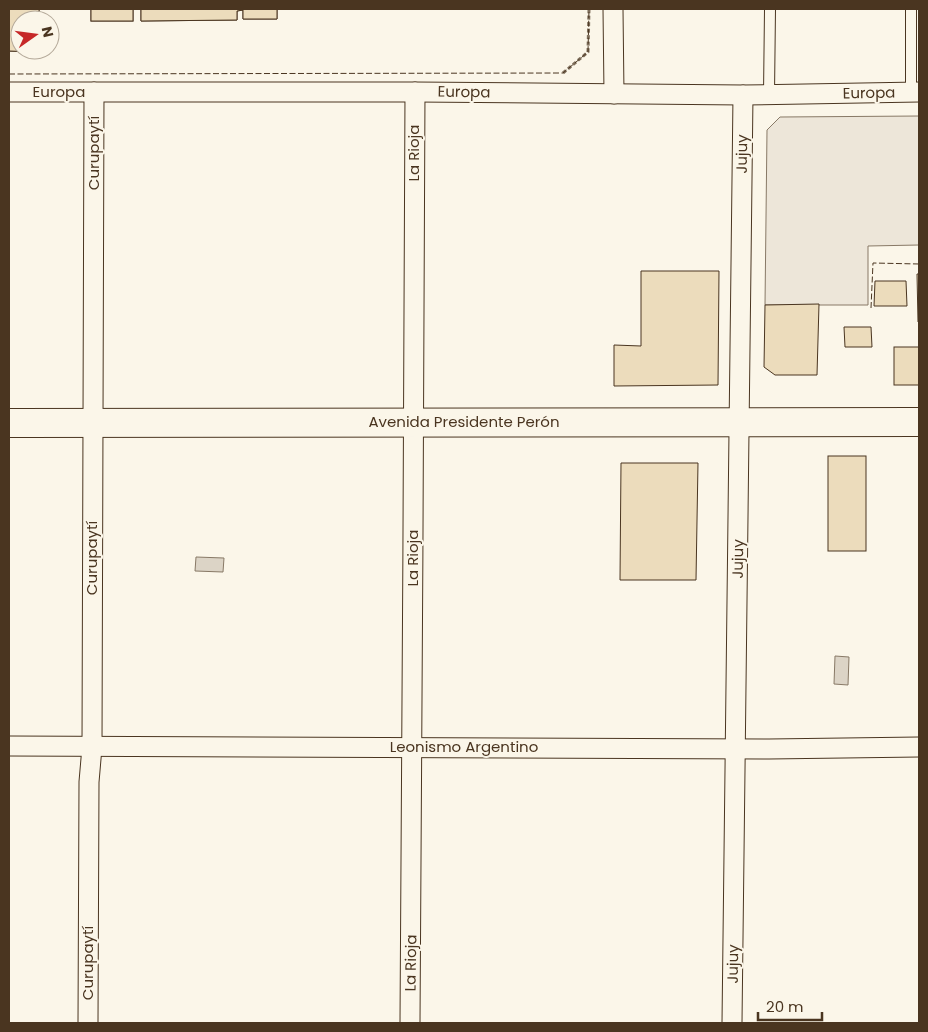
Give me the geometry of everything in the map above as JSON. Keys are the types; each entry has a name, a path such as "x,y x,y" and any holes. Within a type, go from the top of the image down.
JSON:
{"main road":[{"name":"Avenida Presidente Perón","path":"9,422 919,422"}],"street":[{"path":"613,9 614,94"},
{"name":"Europa","path":"9,92 415,92 743,95 915,92"},
{"name":"Curupaytí","path":"88,1023 89,782 92,747 94,92"},
{"name":"La Rioja","path":"410,1023 414,746 412,422 415,92"},
{"name":"Jujuy","path":"732,1023 743,95"},
{"name":"Leonismo Argentino","path":"9,746 414,746 736,749 919,747"}],"lane":[{"path":"769,94 770,9"},
{"path":"911,9 915,92"}],"shaded area":[{"path":"919,116 919,245 868,246 868,305 765,305 767,130 780,117"},
{"path":"196,557 224,558 223,572 195,571"},
{"path":"835,656 849,657 848,685 834,684"}],"building":[{"path":"9,9 39,9 10,10 9,51"},
{"path":"9,9 39,9 10,10 9,51"},
{"path":"91,9 133,9 133,21 91,21"},
{"path":"91,9 133,9 133,21 91,21"},
{"path":"141,9 277,9 277,19 243,19 243,10 237,11 237,20 141,21"},
{"path":"141,9 277,9 277,19 243,19 243,10 237,11 237,20 141,21"},
{"path":"641,271 719,271 718,385 614,386 614,345 641,346"},
{"path":"917,274 919,274 919,322 918,322"},
{"path":"875,281 906,281 907,306 874,306"},
{"path":"819,304 817,375 775,375 764,367 765,305"},
{"path":"844,327 871,327 872,347 845,347"},
{"path":"894,347 919,347 919,385 894,385"},
{"path":"828,456 866,456 866,551 828,551"},
{"path":"621,463 698,463 696,580 620,580"}],"fence":[{"path":"9,74 563,73 588,52 589,9"},
{"path":"871,308 873,263 919,264"}]}
